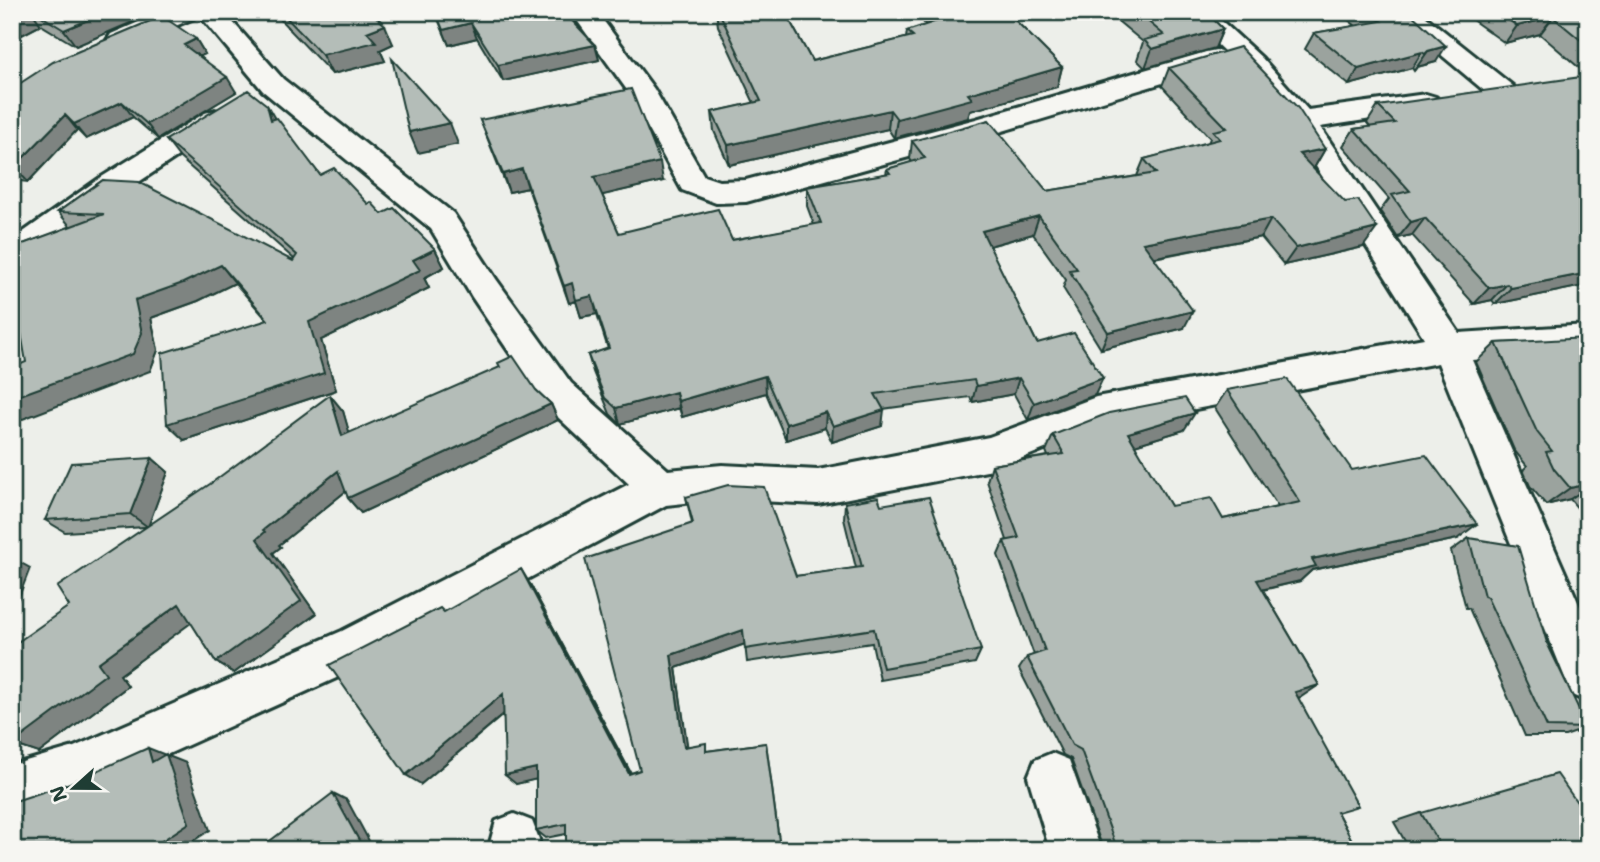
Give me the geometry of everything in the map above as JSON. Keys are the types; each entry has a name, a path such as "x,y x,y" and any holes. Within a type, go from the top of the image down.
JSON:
{"street":[{"path":"99,50 185,12"},
{"path":"210,12 254,96 442,221 484,288 558,394 660,488"},
{"path":"584,12 640,89 693,183 716,192 746,191 1242,51"},
{"path":"1196,12 1242,51 1275,85 1301,120 1449,347 1588,680"},
{"path":"1301,120 1516,91 1403,12"},
{"path":"12,258 50,227 138,166 254,96"},
{"path":"12,790 76,771 358,646 660,488 722,482 818,487 992,453 1096,412 1449,347 1588,339"},
{"path":"1052,777 1076,850"}],"building":[{"path":"35,12 107,12 64,30"},
{"path":"281,12 371,12 385,25 367,32 376,42 322,55"},
{"path":"436,12 564,12 595,45 498,65 471,23 443,30"},
{"path":"719,12 785,12 812,61 913,36 907,31 943,19 936,12 1007,12 1062,67 968,94 972,99 897,119 890,110 728,145 712,112 761,101"},
{"path":"1137,12 1206,12 1223,29 1152,49 1144,40 1164,35"},
{"path":"1368,12 1409,12 1446,46 1425,54 1422,52 1358,69 1314,33 1381,21"},
{"path":"1497,12 1588,12 1588,46 1553,17 1517,26"},
{"path":"162,16 196,39 184,45 227,77 147,124 122,102 74,124 65,115 12,167 12,82 19,84 53,62"},
{"path":"1240,47 1298,108 1325,149 1299,154 1345,202 1358,200 1377,228 1296,248 1271,219 1143,243 1193,311 1108,332 1069,270 1077,269 1039,216 982,231 1037,343 1074,333 1103,378 1034,403 1019,378 976,386 974,380 875,394 884,410 833,426 826,412 786,424 765,376 678,401 676,392 616,408 605,398 588,355 609,348 592,296 576,300 572,283 564,286 522,169 503,174 480,120 631,89 660,162 594,177 619,233 718,209 732,240 821,223 807,187 890,173 887,169 925,158 912,141 989,120 1047,191 1156,173 1144,159 1220,139 1213,131 1227,128 1169,68"},
{"path":"392,59 431,102 450,123 409,132"},
{"path":"1588,76 1588,273 1511,288 1507,284 1489,288 1425,218 1411,222 1392,195 1410,191 1354,129 1395,123 1378,106"},
{"path":"248,90 267,105 271,120 277,118 320,175 334,168 368,204 371,202 382,214 394,208 435,249 413,260 420,270 309,322 324,373 167,424 162,353 268,320 221,265 183,283 135,300 142,333 133,354 12,398 12,368 26,362 12,286 12,248 104,214 58,212 103,180 139,182 293,261 297,255 166,140"},
{"path":"1586,338 1588,484 1570,488 1554,469 1546,452 1552,451 1537,432 1496,343"},
{"path":"513,356 536,390 551,404 348,498 338,471 263,530 265,532 257,539 301,601 216,662 179,604 98,663 106,674 12,744 12,646 69,606 57,587 210,484 330,395 342,436 500,367 498,363"},
{"path":"1287,379 1352,470 1426,455 1477,524 1312,559 1316,566 1257,580 1319,685 1295,692 1358,806 1337,812 1357,850 1112,850 1111,846 1115,843 1081,750 1072,745 1027,657 1045,651 1004,541 1019,538 992,465 1064,454 1053,435 1109,413 1185,398 1195,413 1128,433 1171,506 1211,498 1223,519 1300,502 1227,390"},
{"path":"152,458 130,514 45,520 71,463"},
{"path":"728,485 764,487 796,576 862,567 845,503 878,497 881,505 929,497 981,650 883,668 874,629 745,649 743,630 671,655 684,747 706,743 706,751 766,743 779,841 766,843 767,850 566,850 566,824 536,830 536,768 505,775 503,694 406,775 329,665 440,608 444,612 521,569 629,774 640,770 585,559 693,523 686,497"},
{"path":"1469,538 1518,546 1547,643 1588,728 1547,727 1487,597 1484,596"},
{"path":"148,748 152,762 166,754 189,823 148,850 12,850 12,802 70,783"},
{"path":"1557,774 1588,818 1588,850 1443,850 1421,813"},
{"path":"333,793 361,844 353,850 258,850"}]}
